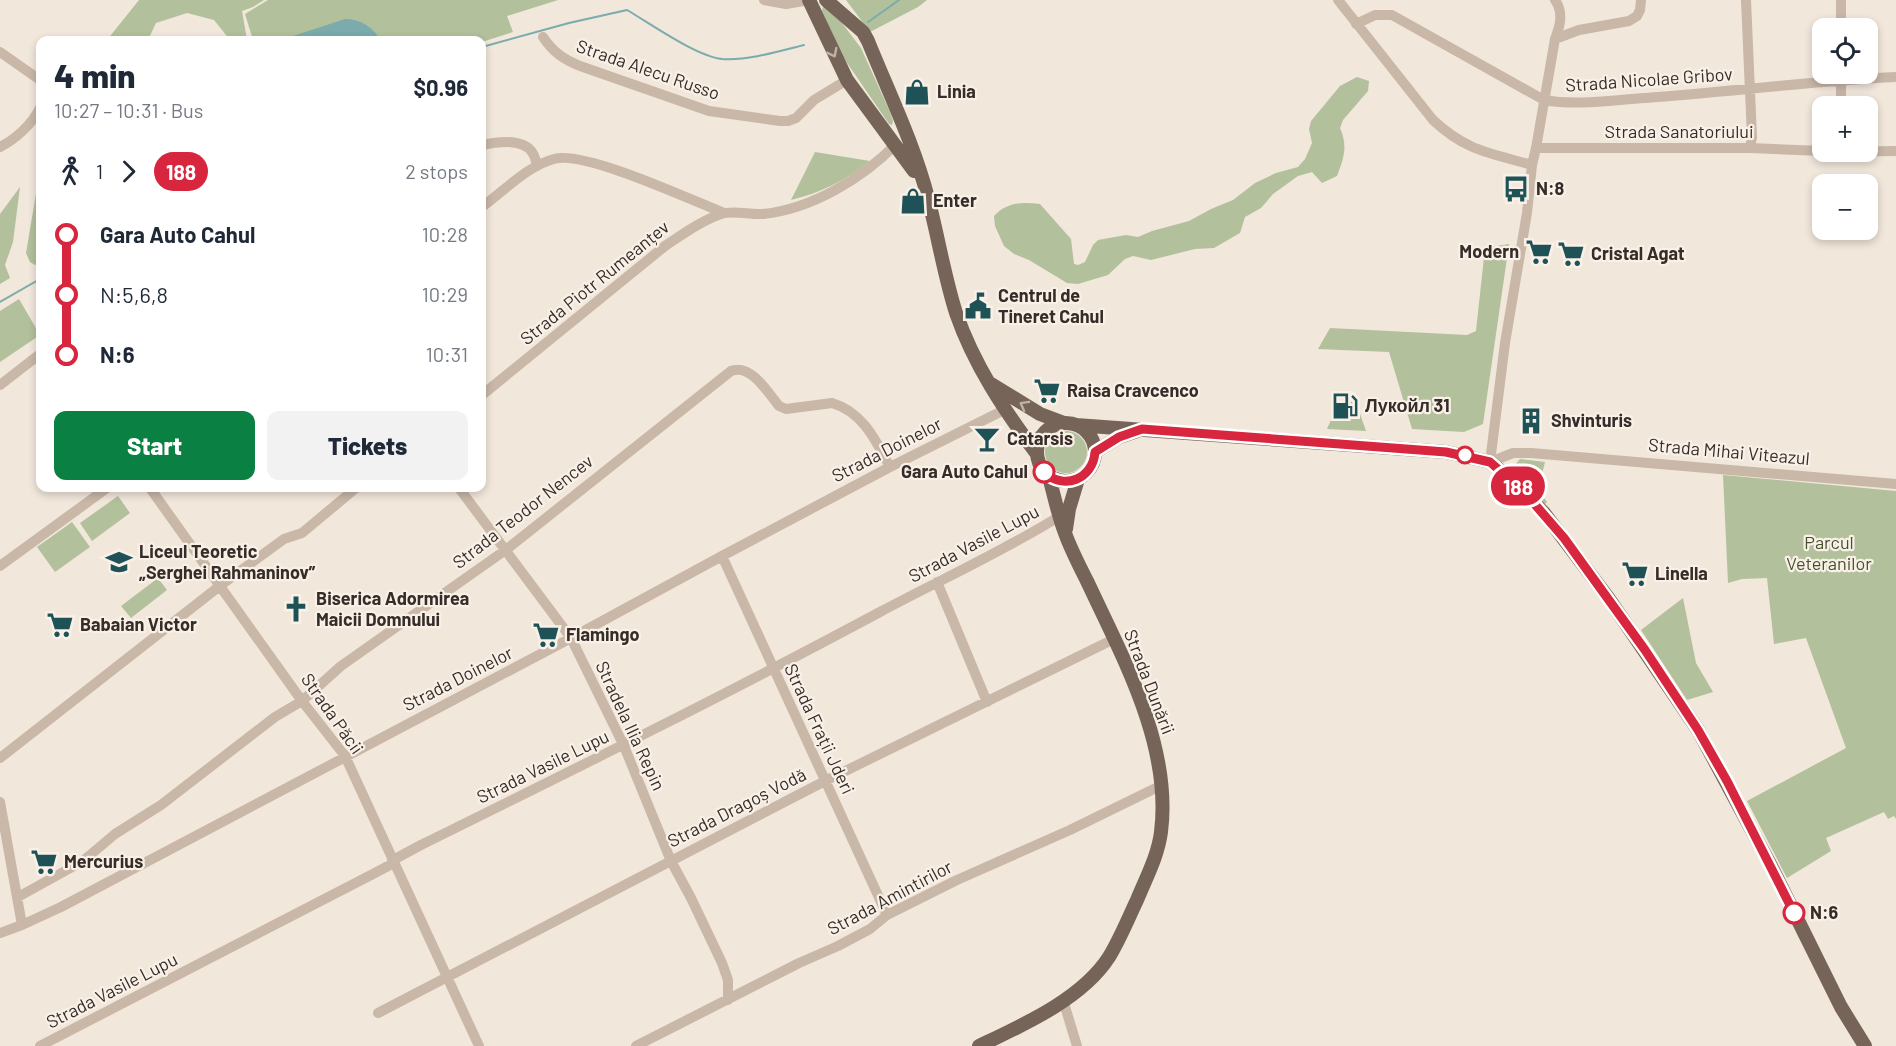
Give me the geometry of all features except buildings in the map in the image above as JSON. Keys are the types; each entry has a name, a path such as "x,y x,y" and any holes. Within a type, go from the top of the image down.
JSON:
{"main road":[{"path":"923,182 847,80 810,3 827,0 866,36 923,182 957,313 974,356 987,381 1004,410 1036,454 1040,467 1049,477 1065,482 1078,479 1091,468 1095,452 1091,437 1084,430 1040,414 987,381"},
{"path":"882,127 892,130 897,128 900,120"},
{"path":"1036,454 1037,445 1044,433 1051,427 1070,424 1446,452 1490,462 1525,493 1559,531 1680,702 1727,781 1836,998 1865,1046"},
{"path":"1095,452 1119,437 1142,429"},
{"name":"Strada Dunării","path":"980,1046 1028,1022 1063,1000 1084,985 1108,959 1156,855 1161,833 1162,785 1151,730 1114,639 1065,534 1049,477"},
{"path":"1065,534 1069,509 1078,479"}],"street":[{"path":"764,0 786,4 810,3"},
{"path":"1338,0 1433,120 1449,136 1470,148 1532,165"},
{"path":"1490,462 1505,343 1527,213 1532,165 1561,14 1555,0"},
{"path":"1555,39 1579,30 1629,21 1637,16 1641,0"},
{"path":"1746,0 1748,90 1752,137 1750,148"},
{"path":"1841,0 1841,18"},
{"name":"Strada Nicolae Gribov","path":"1356,24 1375,15 1392,15 1544,100 1571,103 1748,90 1812,80"},
{"name":"Strada Alecu Russo","path":"543,36 554,53 562,59 709,111 749,117 780,121 796,118 814,100 847,80"},
{"path":"0,52 36,77"},
{"name":"Strada Nicolae Gribov","path":"1878,77 1896,77"},
{"path":"0,147 20,133 36,116"},
{"path":"486,144 504,142 525,145 533,153 537,166"},
{"name":"Strada Piotr Rumeanțev","path":"486,392 665,246 698,225 724,213 763,214 812,201 856,178 877,163 896,144"},
{"name":"Strada Sanatoriului","path":"1536,148 1750,148 1812,151"},
{"name":"Strada Sanatoriului","path":"1878,151 1896,151"},
{"path":"486,204 537,166 555,158 581,159 601,165 724,213"},
{"path":"0,385 36,357"},
{"name":"Strada Teodor Nencev","path":"18,897 83,861 115,834 161,805 275,717 302,701 341,666 507,549 648,434 735,369 748,372 779,406 786,409 832,403 838,405 867,427 890,467"},
{"name":"Strada Doinelor","path":"22,925 72,902 890,467 1004,410"},
{"name":"Strada Mihai Viteazul","path":"1490,462 1513,453 1531,453 1896,484"},
{"path":"0,566 101,492"},
{"name":"Strada Păcii","path":"153,492 302,701 345,756 479,1046"},
{"path":"0,758 221,585 284,539 302,533 351,492"},
{"name":"Stradela Ilia Repin","path":"462,492 507,549 571,638 624,746 671,861 722,963 728,980 728,1000"},
{"name":"Strada Vasile Lupu","path":"40,1046 371,876 390,865 393,860 774,669 1023,538 1060,516"},
{"name":"Strada Frații Jderi","path":"722,556 888,915"},
{"path":"937,582 987,702"},
{"name":"Strada Dragoș Vodă","path":"378,1013 825,781 1114,639"},
{"name":"Strada Amintirilor","path":"636,1046 859,935 888,915 957,880 1070,830 1162,785"},
{"path":"0,802 22,925 2,935"},
{"path":"1063,1000 1077,1046"}],"green space":[{"path":"139,0 264,0 242,11 246,36 227,36 214,20 187,13 156,23 150,36 110,36"},
{"path":"268,0 558,0 507,16 513,32 486,41 486,36 252,36 245,14"},
{"path":"846,0 927,0 870,32"},
{"path":"823,5 829,6 861,48 890,112 892,125 889,124 843,57 822,11"},
{"path":"1357,77 1369,81 1368,91 1343,120 1340,128 1344,141 1344,152 1337,176 1322,183 1312,172 1298,176 1273,194 1261,208 1245,217 1240,233 1214,248 1195,249 1151,260 1133,256 1125,259 1108,275 1078,284 1067,283 1029,260 1014,254 1004,246 995,226 994,216 1004,208 1021,203 1040,204 1071,239 1074,264 1078,265 1085,262 1098,240 1126,235 1138,237 1189,221 1233,200 1255,183 1276,173 1298,167 1305,159 1312,143 1309,129 1311,121 1340,86"},
{"path":"815,152 870,161 833,185 791,200"},
{"path":"20,187 13,242 5,265 10,278 0,284 0,214"},
{"path":"36,194 36,265 30,262 26,253"},
{"path":"1509,244 1483,424 1464,432 1412,429 1389,352 1318,349 1330,328 1467,335 1476,331 1485,248"},
{"path":"19,299 36,328 36,338 0,362 0,311"},
{"path":"1339,401 1356,402 1366,431 1327,429"},
{"path":"1066,431 1081,437 1087,452 1081,467 1066,473 1051,467 1045,452 1051,437"},
{"path":"1520,459 1545,462 1538,490 1547,502 1543,506 1514,475 1512,468"},
{"name":"Parcul Veteranilor","path":"1723,475 1896,491 1896,819 1894,816 1888,819 1884,812 1826,838 1831,851 1787,878 1747,801 1846,748 1806,638 1774,644 1767,578 1742,579 1728,583"},
{"path":"118,496 130,513 92,541 80,523"},
{"path":"72,522 90,547 55,572 37,547"},
{"path":"158,578 167,590 131,618 121,606"},
{"path":"1683,598 1696,663 1713,692 1687,700 1641,630"}],"water":[{"path":"345,19 356,20 366,25 377,36 293,36"}],"waterway":[{"path":"868,22 899,0"},
{"path":"486,46 627,10 687,46 711,57 722,59 753,57 804,45"},
{"path":"0,302 36,281"}],"bus line":[{"name":"188","path":"1044,472 1049,477 1061,481 1078,479 1091,468 1095,452 1119,437 1142,429 1354,447 1458,453 1490,462 1525,493 1564,538 1680,702 1727,781 1794,913"}],"place":[{"name":"Linia","path":"917,92"},
{"name":"N:8","path":"1516,189"},
{"name":"Enter","path":"913,201"},
{"name":"Modern","path":"1539,252"},
{"name":"Cristal Agat","path":"1571,254"},
{"name":"Centrul de Tineret Cahul","path":"978,306"},
{"name":"Raisa Cravcenco","path":"1047,391"},
{"name":"Лукойл 31","path":"1345,406"},
{"name":"Shvinturis","path":"1531,421"},
{"name":"Catarsis","path":"987,439"},
{"name":"Gara Auto Cahul","path":"1044,472"},
{"name":"Liceul Teoretic „Serghei Rahmaninov”","path":"119,562"},
{"name":"Linella","path":"1635,574"},
{"name":"Biserica Adormirea Maicii Domnului","path":"296,609"},
{"name":"Babaian Victor","path":"60,625"},
{"name":"Flamingo","path":"546,635"},
{"name":"Mercurius","path":"44,862"},
{"name":"N:6","path":"1794,913"}]}
